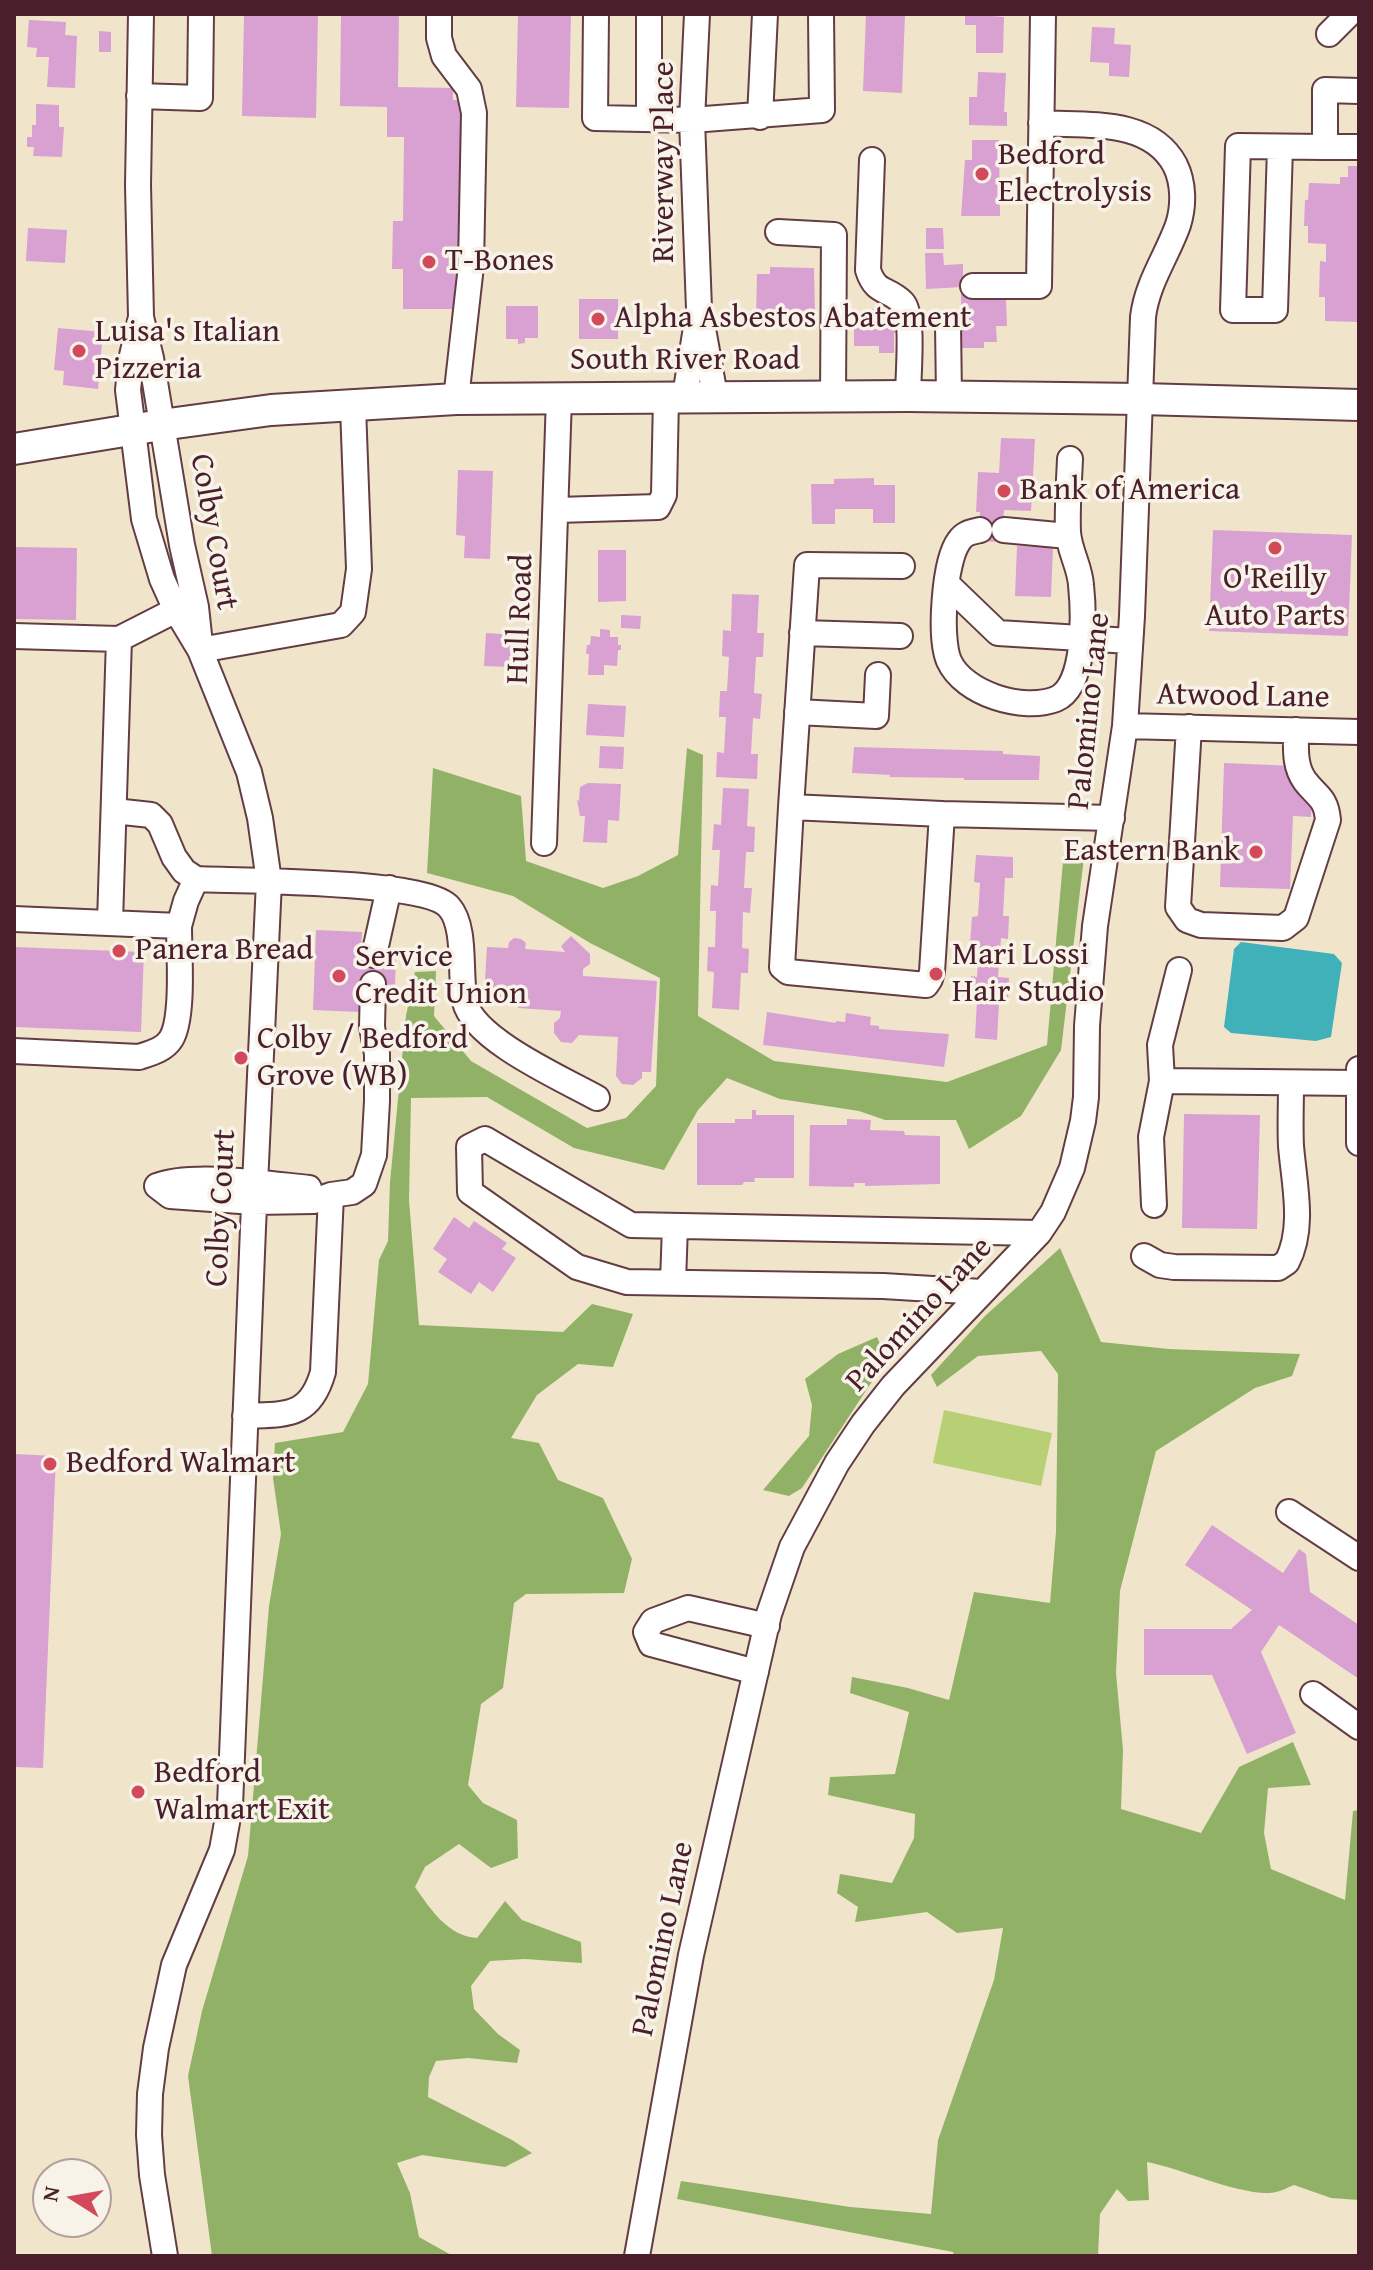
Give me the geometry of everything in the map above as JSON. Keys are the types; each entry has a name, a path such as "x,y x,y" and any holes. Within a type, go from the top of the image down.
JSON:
{"main road":[{"name":"South River Road","path":"14,449 271,410 456,399 908,396 1359,405"}],"street":[{"path":"141,14 138,185 141,317 151,358 146,427"},
{"path":"139,96 200,98 201,14"},
{"path":"439,14 439,38 444,56 469,89 474,113 471,266 456,399"},
{"path":"596,14 595,118 692,120 822,110 821,14"},
{"path":"649,14 649,119"},
{"name":"Riverway Place","path":"557,510 658,507 664,495 689,396 699,309 692,120 697,14"},
{"path":"760,117 765,14"},
{"path":"973,286 1039,286 1043,14"},
{"path":"1329,34 1349,14"},
{"path":"1325,147 1325,90 1359,91"},
{"name":"Palomino Lane","path":"637,2256 691,1955 767,1626 792,1547 837,1463 863,1424 893,1386 1039,1233 1063,1191 1083,1121 1095,926 1125,726 1144,306 1179,220 1182,192 1178,172 1164,148 1138,132 1041,123"},
{"path":"1280,147 1275,310 1233,310 1238,146 1359,147"},
{"path":"872,160 868,270 875,287 901,301 908,314 908,396"},
{"path":"778,232 834,235 833,396"},
{"path":"948,324 949,397"},
{"name":"Hull Road","path":"544,843 559,397"},
{"path":"200,650 341,625 353,612 359,569 353,407"},
{"name":"Colby Court","path":"146,427 144,519 162,579 200,650 249,772 260,818 269,881 230,1806 222,1850 174,1965 156,2048 149,2135 165,2256"},
{"name":"Colby Court","path":"146,427 196,607 200,650"},
{"path":"980,530 966,534 957,543 947,584 944,643 949,662 963,678 993,697 1029,702 1050,701 1063,696 1072,685 1078,665 1081,636 1081,584 1068,536 1070,459"},
{"path":"1004,530 1068,536"},
{"path":"902,566 807,565 782,967 788,972 926,985 932,972 942,814"},
{"path":"947,584 998,633 1130,641"},
{"path":"14,636 119,639 176,610"},
{"path":"802,633 900,636"},
{"path":"110,922 119,639"},
{"path":"797,712 876,716 878,675"},
{"name":"Atwood Lane","path":"1125,726 1359,732"},
{"path":"1189,727 1178,907 1187,920 1201,925 1283,928 1296,918 1328,820 1327,807 1305,781 1296,762 1296,730"},
{"path":"791,807 1112,818"},
{"path":"114,811 151,815 160,824 179,864 196,879 389,888 435,897 449,907 457,921 466,1005 474,1021 504,1046 597,1098"},
{"path":"14,1051 139,1057 156,1052 170,1041 178,1024 179,926 196,879"},
{"path":"374,955 389,888"},
{"path":"14,919 179,926"},
{"path":"1154,1205 1151,1137 1162,1081 1160,1045 1179,970"},
{"path":"254,1193 315,1189 331,1195 352,1192 364,1184 374,1155 377,1054 372,1027 373,984"},
{"path":"1162,1081 1291,1084 1358,1075 1359,1143"},
{"path":"1144,1256 1160,1265 1174,1267 1278,1268 1287,1262 1295,1239 1297,1208 1291,1144 1291,1084"},
{"path":"982,1292 883,1286 627,1282 577,1267 470,1192 469,1147 485,1139 631,1225 1039,1233"},
{"path":"245,1416 299,1411 319,1389 323,1372 331,1195"},
{"path":"673,1282 675,1226"},
{"path":"1289,1512 1359,1558"},
{"path":"756,1672 651,1644 646,1632 653,1621 688,1608 767,1626"},
{"path":"1313,1694 1359,1727"}],"green space":[{"path":"687,748 703,755 698,1016 774,1061 947,1082 1047,1045 1064,850 1085,849 1061,1050 1021,1116 969,1149 956,1120 885,1120 859,1111 780,1099 727,1078 698,1110 664,1170 574,1148 487,1097 411,1098 409,1200 419,1325 563,1332 592,1304 633,1314 613,1367 578,1364 537,1395 511,1438 539,1443 558,1480 603,1498 632,1559 624,1593 526,1594 514,1603 503,1688 481,1704 468,1785 483,1803 517,1820 518,1858 491,1868 459,1844 425,1867 415,1887 449,1927 477,1938 505,1901 522,1920 581,1942 582,1963 525,1959 490,1961 471,1986 474,2009 498,2034 520,2050 517,2063 468,2058 436,2061 429,2077 428,2097 532,2153 505,2167 422,2155 397,2163 410,2193 419,2237 453,2256 212,2256 188,2076 202,2011 248,1856 269,1606 281,1534 273,1478 275,1443 343,1432 368,1384 379,1260 388,1241 390,1182 406,1016 415,972 436,971 434,1016 471,1061 587,1128 626,1118 656,1086 660,978 590,943 513,896 427,873 433,768 521,796 526,861 603,888 638,876 678,855"},
{"path":"1060,1248 1101,1342 1169,1349 1300,1354 1292,1376 1255,1388 1156,1451 1120,1591 1116,1673 1123,1750 1121,1809 1201,1833 1239,1767 1293,1742 1311,1785 1268,1788 1264,1833 1271,1869 1345,1900 1353,1811 1359,1810 1359,2200 1331,2198 1294,2185 1276,2192 1249,2191 1147,2162 1149,2200 1128,2201 1117,2189 1100,2214 1098,2256 954,2256 953,2252 677,2199 681,2181 850,2207 931,2214 938,2140 994,1980 1003,1928 957,1933 927,1912 855,1922 858,1907 837,1893 840,1874 892,1883 914,1838 915,1814 828,1795 830,1777 895,1774 909,1712 850,1693 852,1677 949,1700 974,1592 1050,1603 1056,1532 1058,1374 1041,1351 978,1356 937,1387 931,1375 985,1316"},
{"path":"877,1337 889,1364 873,1380 802,1488 789,1496 763,1490 809,1436 812,1405 805,1379 838,1354"},
{"path":"944,1410 1052,1433 1041,1486 933,1463"}],"water":[{"path":"1241,942 1334,954 1342,963 1331,1037 1316,1041 1231,1033 1224,1027 1234,949"}],"building":[{"path":"244,14 318,14 316,118 242,116"},
{"path":"341,14 399,14 398,87 453,88 453,100 461,100 458,309 403,309 403,269 392,269 393,221 403,221 404,137 387,137 387,107 340,106"},
{"path":"518,14 571,14 569,108 516,107"},
{"path":"866,14 905,14 902,93 863,91"},
{"path":"965,14 1004,17 1003,53 976,53 976,25 965,25"},
{"path":"29,20 66,22 65,35 77,36 75,88 47,87 49,57 36,57 37,48 27,47"},
{"path":"1092,27 1115,28 1114,44 1131,45 1129,77 1109,76 1109,63 1090,62"},
{"path":"99,31 111,32 111,52 99,52"},
{"path":"978,72 1006,73 1004,112 1007,112 1007,126 969,125 969,97 977,97"},
{"path":"36,104 59,105 59,127 64,127 62,157 33,156 34,147 27,147 27,137 32,137 32,125 36,125"},
{"name":"Bedford Electrolysis","path":"972,140 999,140 1000,216 961,216 965,160 972,160"},
{"path":"1348,166 1359,166 1359,322 1325,321 1325,297 1319,297 1320,261 1326,262 1326,244 1308,243 1308,226 1304,226 1305,200 1308,200 1309,183 1340,184 1340,177 1348,177"},
{"path":"28,228 67,230 65,263 26,261"},
{"path":"926,228 943,228 944,249 926,249"},
{"path":"925,253 943,253 944,265 963,264 963,287 926,289"},
{"path":"770,267 814,268 815,313 781,312 781,320 756,319 757,274 770,274"},
{"path":"996,293 996,299 1006,299 1007,326 996,326 997,342 984,342 984,348 962,348 961,294"},
{"name":"Alpha Asbestos Abatement","path":"579,299 618,299 618,339 579,339"},
{"path":"506,306 538,306 538,338 525,338 525,343 518,344 518,339 506,339"},
{"path":"864,309 901,310 901,333 894,333 894,353 879,353 879,346 854,346 854,316 864,316"},
{"name":"Luisa's Italian Pizzeria","path":"58,328 103,332 98,389 63,385 64,371 54,370"},
{"name":"Bank of America","path":"1001,438 1035,439 1031,511 1004,510 1002,542 979,541 980,512 976,512 978,472 999,473"},
{"path":"458,470 493,471 490,559 464,558 465,536 456,535"},
{"path":"874,478 874,485 895,485 895,523 873,523 873,509 835,509 835,524 812,524 811,484 834,484 834,479"},
{"path":"1213,530 1352,535 1348,636 1209,631"},
{"path":"1017,546 1053,547 1051,597 1015,596"},
{"path":"14,547 77,548 76,620 14,619"},
{"path":"598,550 626,550 626,601 598,602"},
{"path":"732,594 759,595 757,633 764,633 763,657 756,657 754,693 762,694 760,719 753,718 751,754 758,754 757,779 716,777 717,752 724,753 726,717 719,717 720,691 727,691 729,657 722,656 723,630 731,631"},
{"path":"621,615 641,616 640,629 621,628"},
{"path":"600,629 610,630 610,637 618,637 621,650 618,650 617,666 604,665 604,675 588,675 587,645 590,645 591,636 600,637"},
{"path":"486,633 516,635 518,656 512,659 511,667 484,666"},
{"path":"588,704 626,706 624,737 586,735"},
{"path":"600,746 624,747 623,769 599,768"},
{"path":"854,747 1003,751 1003,754 1040,756 1039,780 964,780 852,773"},
{"name":"Eastern Bank","path":"1224,763 1295,766 1294,790 1312,791 1311,817 1293,816 1290,889 1220,887"},
{"path":"588,783 621,784 619,821 608,820 607,843 583,842 585,816 580,816 577,800 580,787"},
{"path":"723,788 749,789 747,826 755,827 754,852 746,852 744,888 752,888 750,913 743,912 742,948 749,949 748,973 741,973 739,1010 712,1008 714,972 707,971 708,947 715,947 716,911 710,911 711,885 718,886 720,850 712,850 714,824 721,825"},
{"path":"976,855 1013,857 1013,878 1005,878 1003,916 1009,916 1008,939 1001,938 998,977 1009,978 1008,1003 999,1002 997,1040 975,1038 977,1001 969,1000 971,976 977,977 979,944 970,944 972,917 978,916 980,883 974,882"},
{"path":"316,930 362,932 361,954 396,955 395,985 361,984 360,1012 313,1010"},
{"path":"571,936 590,954 590,964 583,969 583,976 657,981 651,1072 642,1072 642,1078 633,1085 622,1084 616,1076 618,1037 579,1035 572,1043 561,1042 554,1033 554,1023 560,1018 561,1011 518,1008 519,998 484,996 487,947 508,948 514,938 526,943 525,949 565,952 561,946"},
{"path":"14,947 144,952 141,1032 14,1027"},
{"path":"767,1012 836,1023 845,1022 846,1013 871,1017 870,1025 879,1026 879,1029 949,1034 944,1067 763,1045"},
{"path":"752,1110 756,1110 756,1115 794,1115 794,1178 754,1178 755,1182 744,1182 742,1185 697,1185 697,1123 735,1123 735,1119 752,1119"},
{"path":"1184,1114 1260,1115 1257,1229 1182,1228"},
{"path":"847,1119 871,1120 870,1130 940,1136 940,1184 809,1186 810,1125 847,1125"},
{"path":"454,1217 469,1228 474,1221 507,1243 502,1249 516,1258 493,1292 479,1282 471,1294 438,1272 447,1259 433,1249"},
{"path":"14,1454 56,1456 43,1768 14,1767"},
{"path":"1212,1525 1283,1573 1299,1549 1306,1554 1310,1592 1359,1625 1359,1679 1279,1625 1261,1652 1296,1733 1247,1754 1212,1675 1144,1675 1144,1629 1231,1629 1252,1610 1185,1565"}],"place":[{"name":"Bedford Electrolysis","path":"982,174"},
{"name":"T-Bones","path":"429,262"},
{"name":"Alpha Asbestos Abatement","path":"598,319"},
{"name":"Luisa's Italian Pizzeria","path":"79,351"},
{"name":"Bank of America","path":"1004,491"},
{"name":"O'Reilly Auto Parts","path":"1275,548"},
{"name":"Eastern Bank","path":"1256,852"},
{"name":"Panera Bread","path":"119,951"},
{"name":"Mari Lossi Hair Studio","path":"936,974"},
{"name":"Service Credit Union","path":"339,976"},
{"name":"Colby / Bedford Grove (WB)","path":"241,1058"},
{"name":"Bedford Walmart","path":"50,1464"},
{"name":"Bedford Walmart Exit","path":"138,1792"}]}
